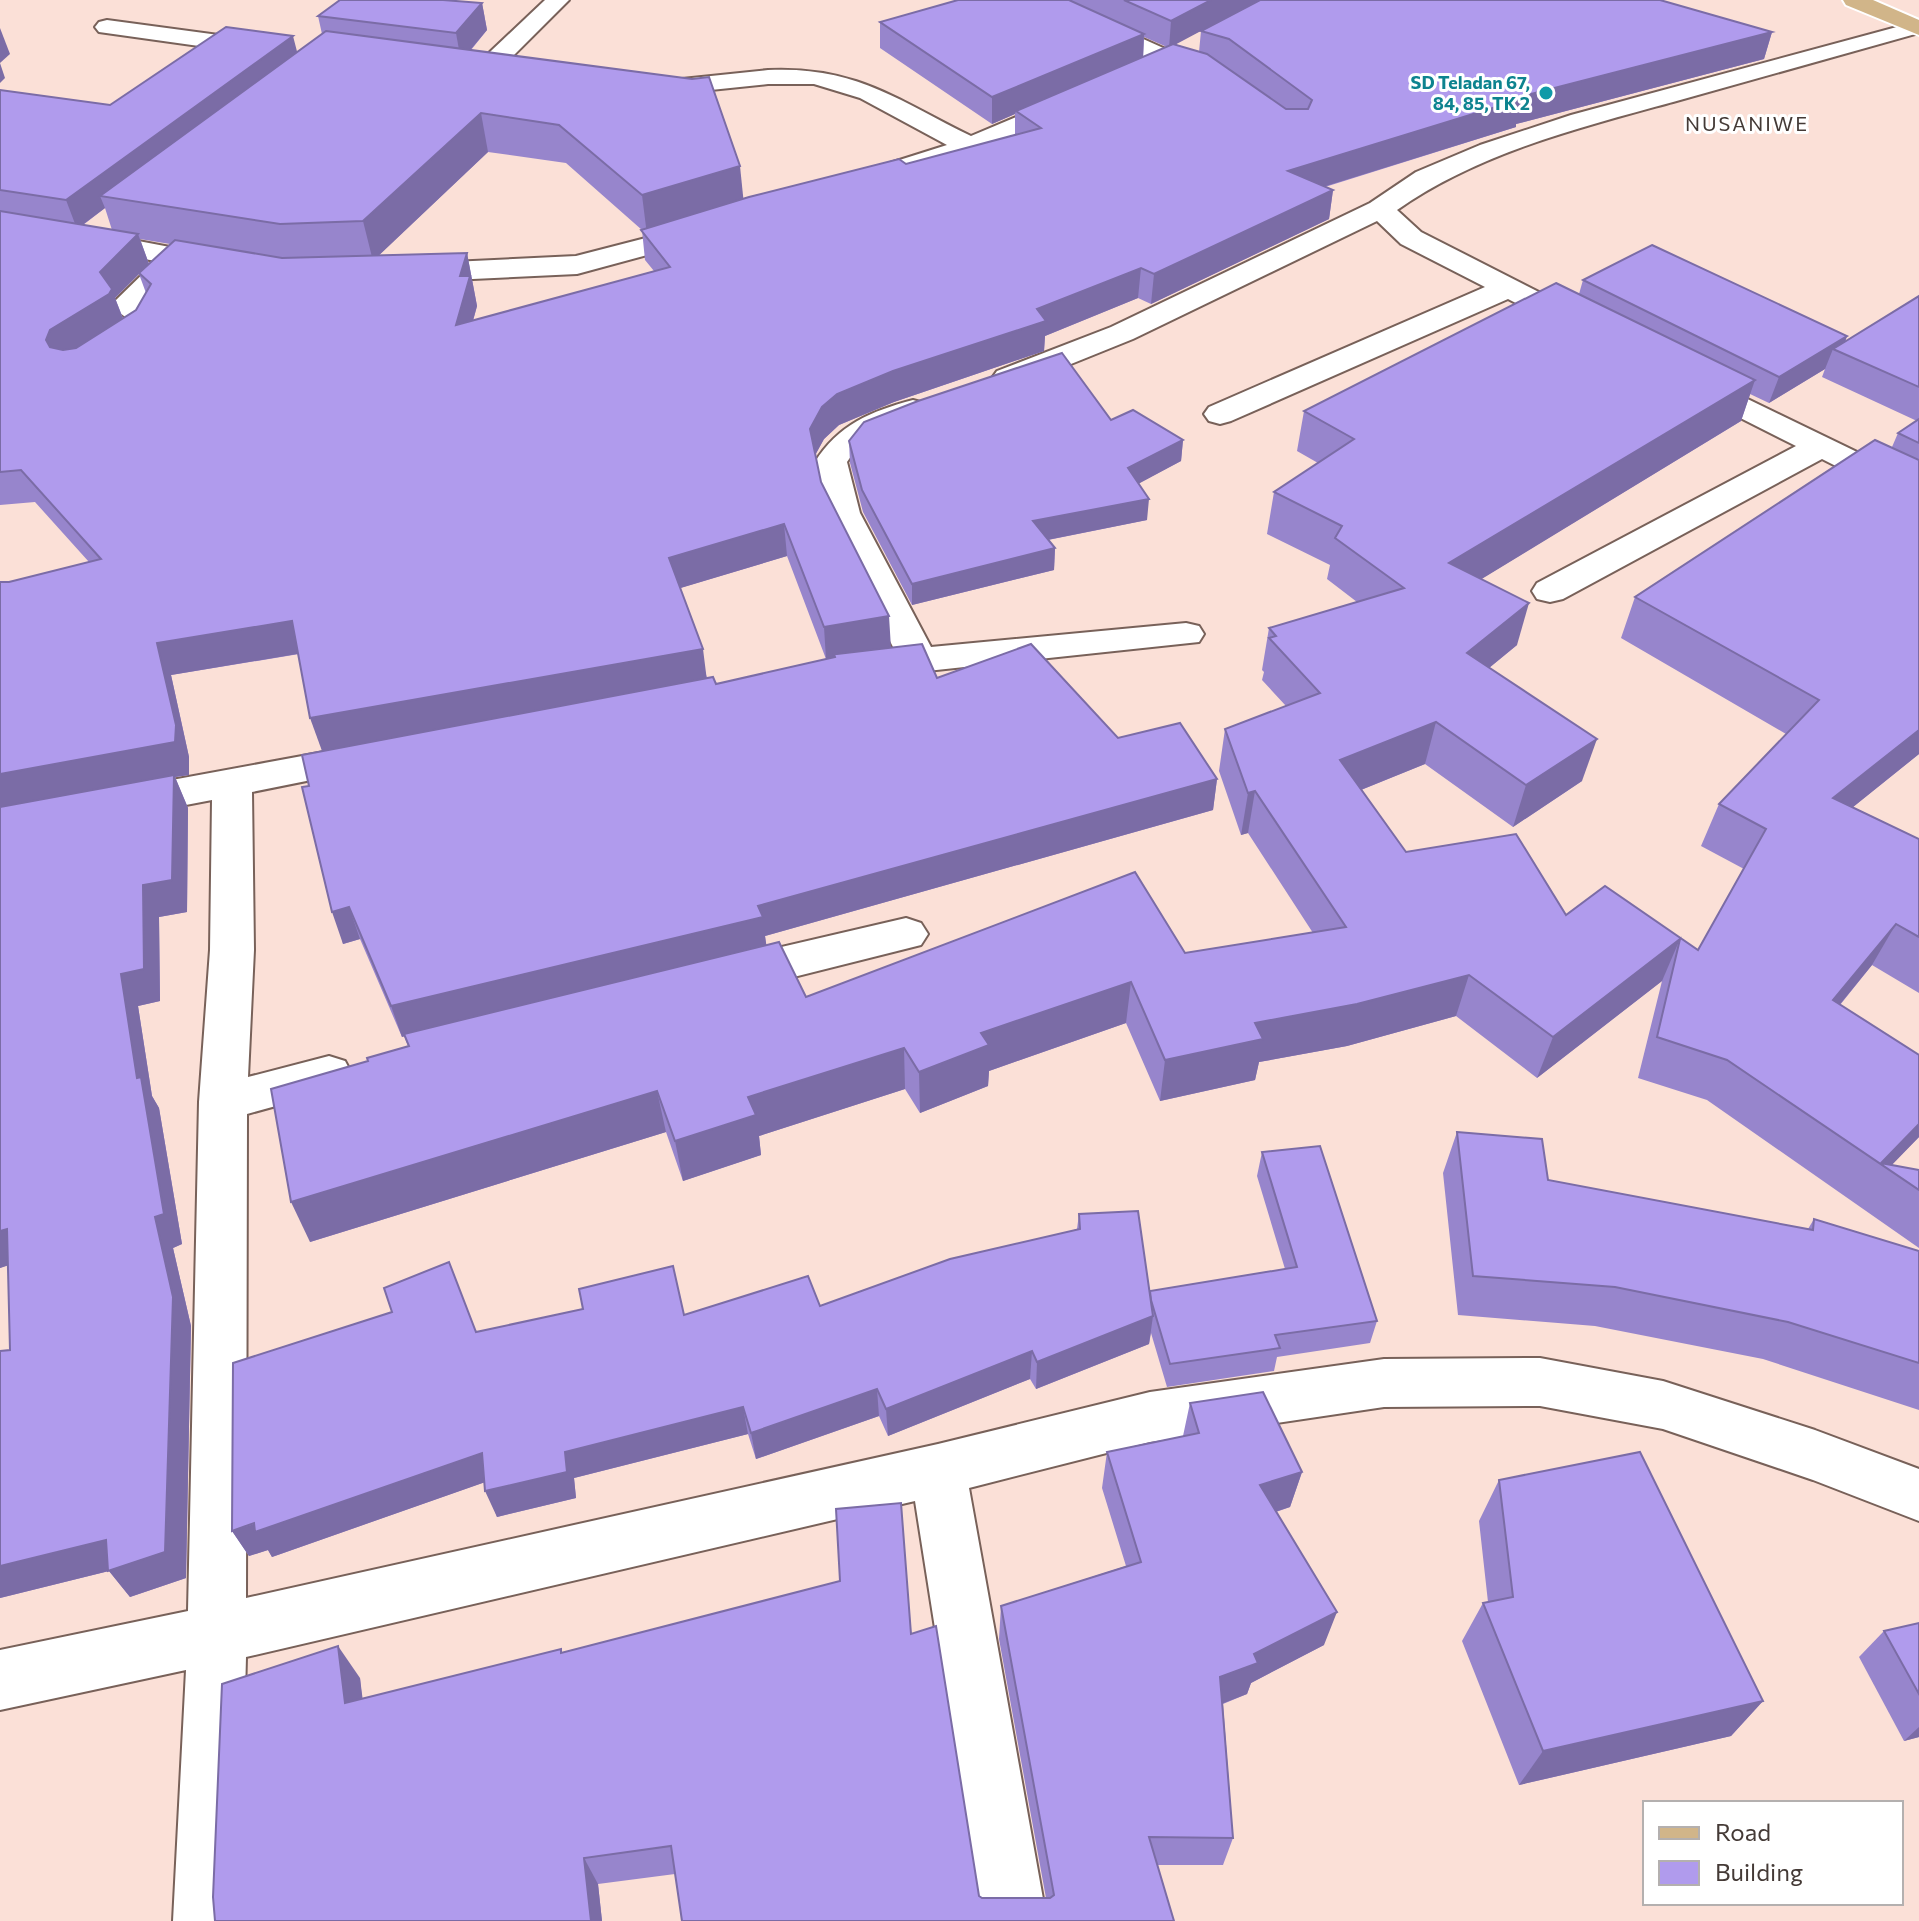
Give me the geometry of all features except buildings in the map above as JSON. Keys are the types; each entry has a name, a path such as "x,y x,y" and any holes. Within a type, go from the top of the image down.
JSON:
{"main road":[{"path":"1854,0 1917,27"}],"street":[{"path":"482,73 558,0"},
{"path":"869,178 970,146 1182,59 1037,0"},
{"path":"107,27 282,51"},
{"path":"918,659 843,513 831,462 839,447 852,434 1045,366 1122,333 1380,209 1425,178 1541,134 1917,27"},
{"path":"451,70 512,76"},
{"path":"632,90 771,77 836,81 861,89 970,146"},
{"path":"1380,209 1411,238 1601,335"},
{"path":"86,239 109,221"},
{"path":"383,274 577,265 724,225"},
{"path":"0,227 86,239 244,269"},
{"path":"87,361 140,325 144,315 130,307 129,302 176,258"},
{"path":"1220,414 1508,288"},
{"path":"1669,369 1919,495"},
{"path":"1550,591 1819,447"},
{"path":"855,668 918,659 1186,634"},
{"path":"93,809 403,751"},
{"path":"206,1921 217,1634 223,1102 232,950 232,782"},
{"path":"694,984 906,934"},
{"path":"223,1102 373,1063"},
{"path":"0,1680 217,1634 938,1470 1150,1417 1384,1383 1540,1382 1663,1405 1815,1455 1919,1495"},
{"path":"938,1470 1014,1921"}],"place":[{"name":"SD Teladan 67, 84, 85, TK 2","path":"1546,93"}],"district":[{"name":"NUSANIWE","path":"1747,124"}]}
